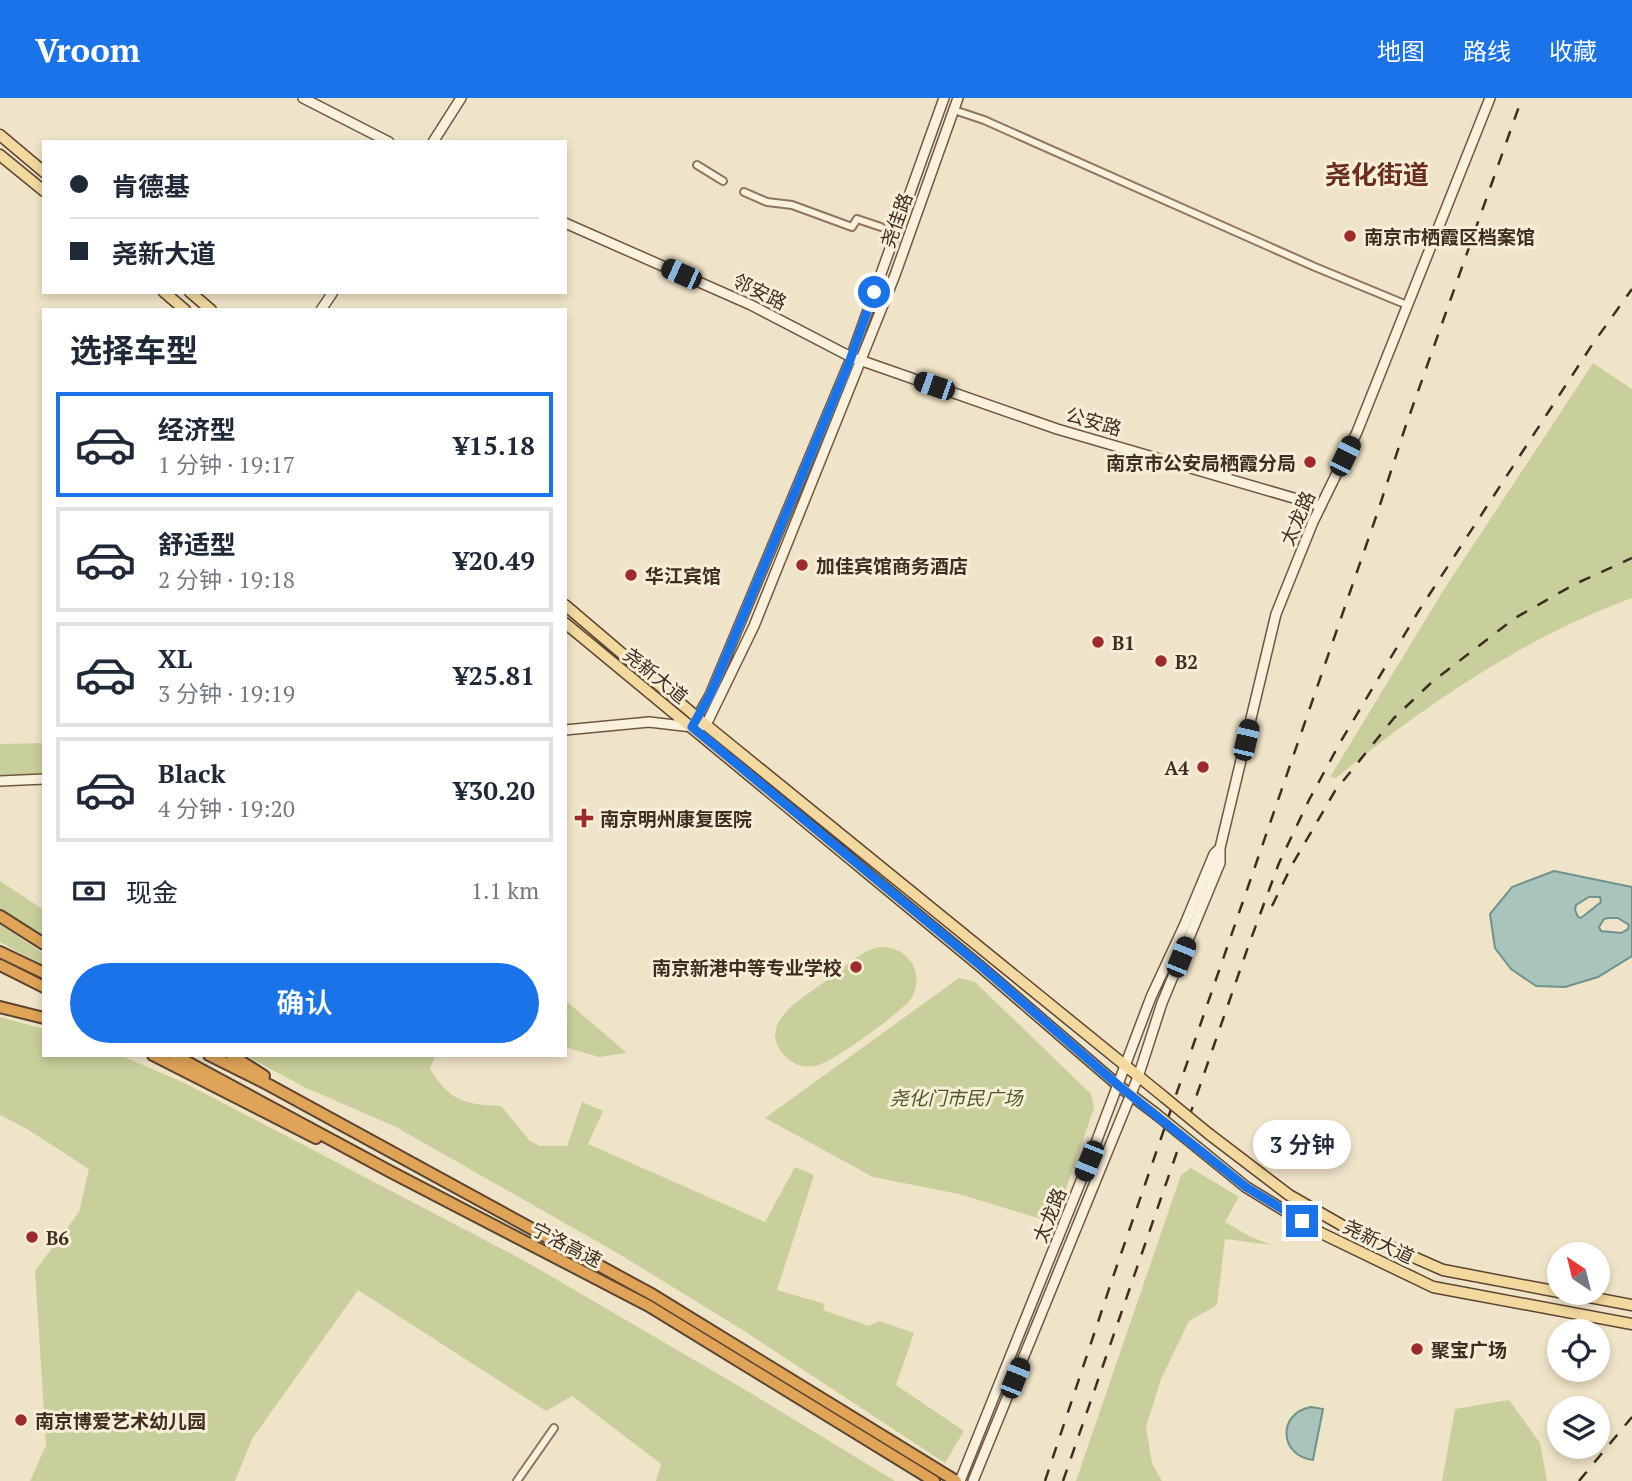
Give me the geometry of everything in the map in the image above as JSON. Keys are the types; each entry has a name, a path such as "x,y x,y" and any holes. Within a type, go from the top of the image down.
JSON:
{"highway":[{"path":"0,916 42,943"},
{"path":"0,952 42,972"},
{"path":"0,965 42,987"},
{"path":"0,1007 42,1018"},
{"path":"157,1057 290,1126 391,1172"},
{"name":"宁洛高速","path":"178,1057 649,1306 857,1427 958,1481"},
{"name":"宁洛高速","path":"213,1057 653,1295 857,1427 934,1481"},
{"path":"233,1057 328,1118"}],"main road":[{"path":"303,98 385,140"},
{"path":"434,140 461,98"},
{"name":"尧佳路","path":"697,724 850,357 944,98"},
{"name":"尧佳路","path":"697,724 754,626 895,275 958,98"},
{"name":"太龙路","path":"973,1481 1138,1077 1162,1003 1220,863 1220,848 1276,614 1321,506 1357,432 1490,98"},
{"path":"0,135 42,170"},
{"path":"0,155 42,189"},
{"name":"邻安路","path":"567,224 751,305 860,360"},
{"path":"166,294 183,308"},
{"path":"192,294 209,308"},
{"name":"公安路","path":"860,360 1057,429 1321,506"},
{"name":"尧新大道","path":"567,607 697,724 1119,1086 1246,1187 1321,1233 1433,1287 1632,1324"},
{"name":"尧新大道","path":"567,625 697,724 1289,1195 1345,1227 1443,1270 1547,1290"},
{"path":"567,730 649,722 697,724"},
{"path":"0,781 42,779"},
{"name":"太龙路","path":"958,1481 1119,1086 1151,997 1214,854 1220,848"},
{"path":"1610,1301 1632,1305"}],"street":[{"path":"954,110 984,120 1407,305"},
{"path":"697,165 723,181"},
{"path":"744,192 766,202 785,203 852,227 857,219 881,227"},
{"path":"516,1481 554,1428"}],"green space":[{"path":"1593,363 1632,389 1632,598 1592,614 1514,653 1404,725 1336,778 1330,777 1443,591"},
{"path":"42,743 42,774 0,777 0,744"},
{"path":"0,881 42,909 42,937 0,911"},
{"path":"0,924 42,953 42,965 0,942"},
{"path":"880,947 899,951 912,963 917,980 911,999 865,1037 823,1063 807,1067 789,1060 777,1045 775,1033 785,1013 852,961 865,952"},
{"name":"尧化门市民广场","path":"959,978 975,982 1091,1094 1094,1108 1054,1223 959,1194 873,1177 765,1118"},
{"path":"567,1002 627,1053 599,1057 567,1048"},
{"path":"0,1017 42,1028 42,1057 124,1057 185,1083 525,1261 895,1481 656,1481 661,1464 572,1396 546,1411 358,1290 252,1439 235,1481 30,1481 46,1445 35,1271 79,1212 89,1169 0,1115"},
{"path":"249,1057 435,1057 430,1069 452,1095 468,1102 501,1106 530,1141 540,1146 567,1146 582,1102 603,1111 588,1144 765,1222 795,1167 814,1175 777,1290 825,1304 823,1310 869,1326 879,1321 914,1333 896,1385 964,1431 945,1463 741,1329 619,1254 396,1127 304,1087"},
{"path":"1191,1168 1239,1197 1225,1222 1272,1245 1225,1239 1217,1305 1189,1321 1161,1379 1146,1427 1152,1463 1162,1481 1076,1481 1181,1175"},
{"path":"1509,1400 1540,1443 1547,1481 1442,1481 1455,1409"}],"water":[{"path":"1554,871 1632,887 1632,956 1598,977 1565,987 1536,986 1511,969 1495,948 1490,914 1512,887","holes":["1589,897 1600,897 1601,902 1581,918 1578,917 1576,905","1618,918 1629,925 1628,929 1621,933 1601,931 1599,927 1604,919"]},
{"path":"1311,1407 1323,1409 1313,1460 1294,1451 1286,1434 1292,1417"}],"railway":[{"path":"1045,1481 1405,428 1522,98"},
{"path":"1063,1481 1248,947 1279,863 1309,800 1418,612 1592,345 1632,289"},
{"path":"1272,906 1292,865 1335,791 1394,718 1432,682 1515,618 1575,584 1632,558"},
{"path":"1579,1481 1632,1417"}],"place":[{"name":"南京市栖霞区档案馆","path":"1350,236"},
{"name":"南京市公安局栖霞分局","path":"1310,462"},
{"name":"加佳宾馆商务酒店","path":"802,565"},
{"name":"华江宾馆","path":"631,575"},
{"name":"B1","path":"1098,642"},
{"name":"B2","path":"1161,661"},
{"name":"A4","path":"1203,767"},
{"name":"南京明州康复医院","path":"584,818"},
{"name":"南京新港中等专业学校","path":"856,967"},
{"name":"B6","path":"32,1237"},
{"name":"聚宝广场","path":"1417,1349"},
{"name":"南京博爱艺术幼儿园","path":"21,1420"}],"district":[{"name":"尧化街道","path":"1377,174"}],"route":[{"path":"874,292 849,363 710,695 692,727 982,967 1119,1086 1246,1187 1302,1221"}]}
